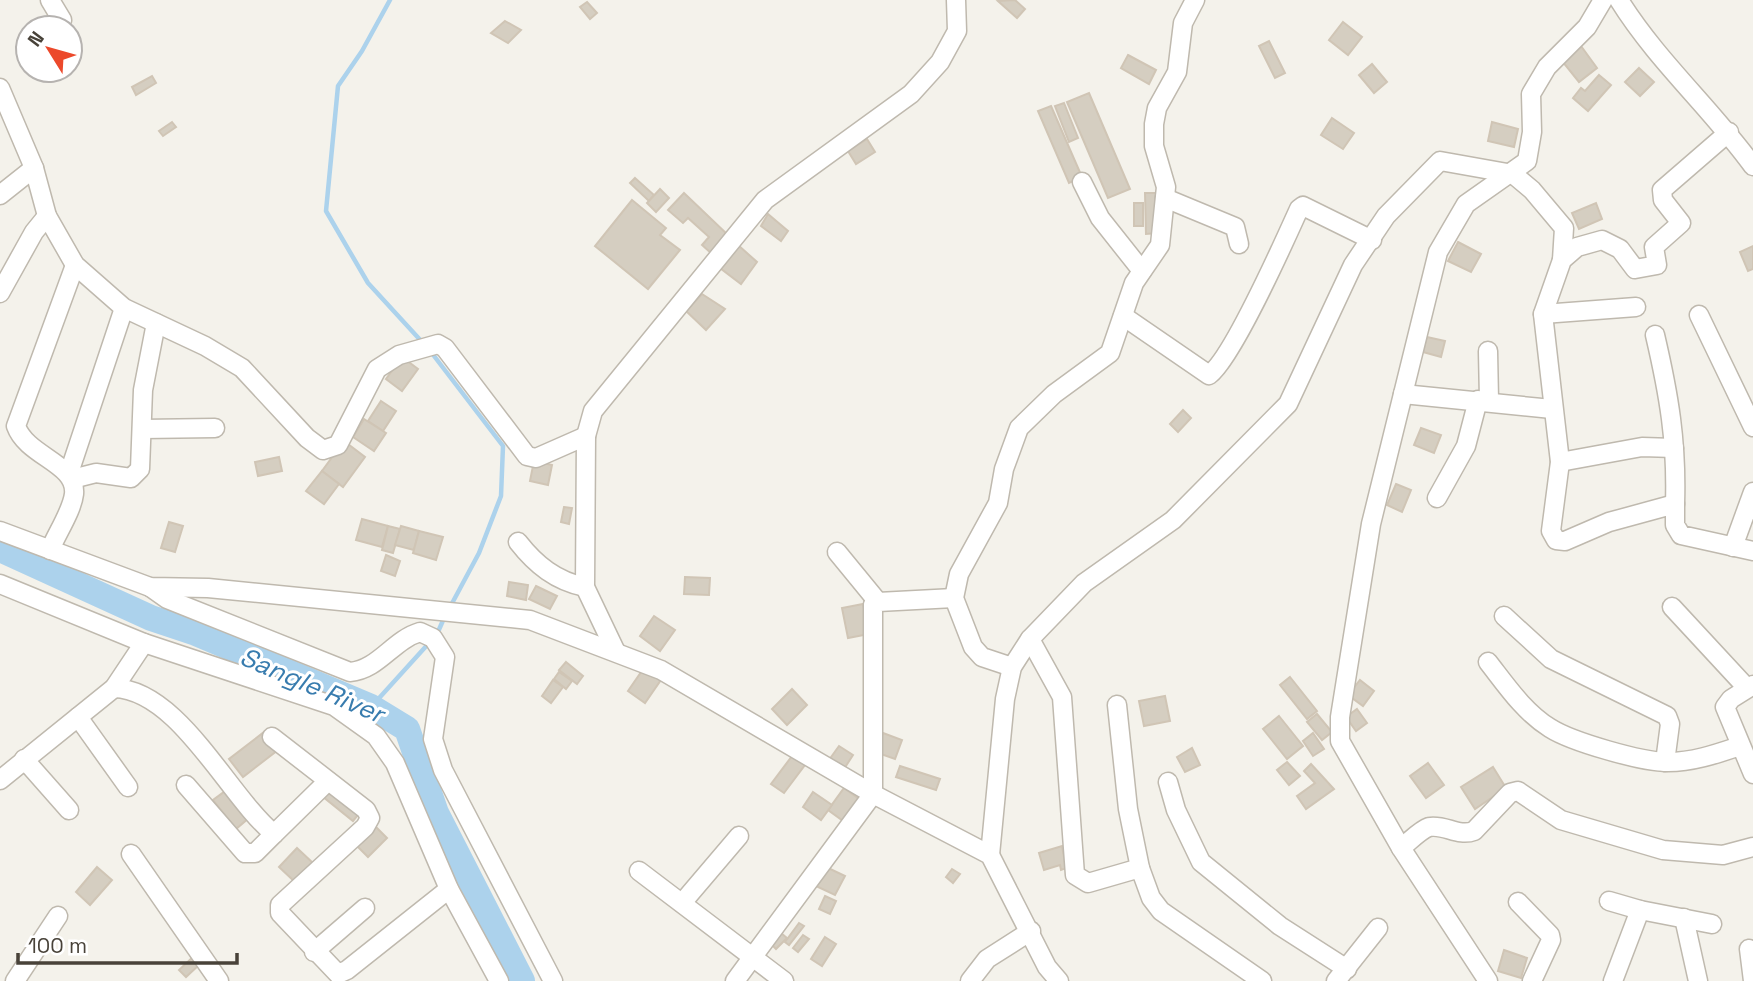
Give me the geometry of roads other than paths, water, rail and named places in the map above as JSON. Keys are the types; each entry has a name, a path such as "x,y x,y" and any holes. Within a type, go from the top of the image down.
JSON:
{"street":[{"path":"616,652 585,587 586,436 593,411 765,200 911,94 940,62 957,31 956,0"},
{"path":"1012,667 982,657 973,647 954,598 959,575 998,503 1004,469 1020,428 1054,394 1110,353 1142,271 1160,245 1166,187 1154,146 1154,124 1157,108 1177,72 1183,23 1195,0"},
{"path":"1488,981 1401,848 1340,741 1340,717 1371,524 1443,240 1466,204 1513,174 1527,161 1532,132 1531,94 1547,68 1587,27 1602,0"},
{"path":"1619,0 1642,37 1729,132 1753,166"},
{"path":"0,88 34,168 47,216 75,265 124,308 205,346 242,368 307,438 323,450 338,445 366,384 377,369 398,355 438,344 444,348 527,456 536,458 586,436"},
{"path":"1562,260 1577,247 1602,240 1620,248 1635,269 1657,265 1654,247 1681,223 1662,200 1662,190 1729,132"},
{"path":"1059,981 1047,967 1031,930 990,855 995,775 1012,667 1030,639 1084,583 1173,520 1288,404 1353,265 1386,216 1440,161 1513,174 1532,190 1564,228 1562,260 1544,314 1552,409 1560,462 1551,531 1556,540 1565,541 1609,523 1675,504"},
{"path":"0,195 34,168"},
{"path":"1082,182 1100,218 1142,271"},
{"path":"1165,198 1235,227 1239,244"},
{"path":"1123,316 1209,375 1216,369 1245,319 1299,209 1303,206 1331,217 1372,240"},
{"path":"0,293 34,232 47,216"},
{"path":"75,265 16,426 20,438 32,449 71,476 96,473 131,478 140,469 143,390 156,323"},
{"path":"1544,314 1636,307"},
{"path":"50,550 74,495 71,476 124,308"},
{"path":"1699,315 1753,427"},
{"path":"1655,335 1673,414 1676,460 1675,525 1681,535 1753,551"},
{"path":"1437,498 1466,446 1483,400 1488,351"},
{"path":"1403,394 1552,409"},
{"path":"142,429 215,428"},
{"path":"1560,462 1642,447 1674,448"},
{"path":"1733,547 1753,492"},
{"path":"0,531 150,587 167,599 350,672 363,671 408,635 419,632 433,638 445,657 433,738 443,770 553,981"},
{"path":"518,542 535,564 570,584 585,587"},
{"path":"837,552 878,601"},
{"path":"0,584 144,643 334,706 359,721 376,736 395,763 449,889 499,981"},
{"path":"150,587 208,588 530,620 660,670 873,794 990,855"},
{"path":"878,601 954,598"},
{"path":"735,981 873,794 872,612 878,601"},
{"path":"1672,607 1750,686 1731,699 1725,707 1753,774"},
{"path":"1504,617 1551,659 1667,716 1670,724 1665,762"},
{"path":"1030,639 1062,697 1075,875 1088,883 1140,868"},
{"path":"0,780 114,688 136,661 144,643"},
{"path":"1488,662 1521,704 1549,728 1582,743 1665,762 1702,759 1740,746"},
{"path":"114,688 132,688 143,693 194,738 274,834"},
{"path":"1117,705 1128,809 1140,868 1151,898 1161,911 1262,981"},
{"path":"78,717 128,788"},
{"path":"272,737 366,810 370,818 366,827 280,905 280,914 338,974 347,970 449,889"},
{"path":"24,759 69,810"},
{"path":"186,785 245,853 254,853 328,781"},
{"path":"1168,782 1176,810 1201,862 1341,975 1378,928"},
{"path":"1401,848 1427,827 1467,834 1474,831 1510,793 1518,791 1561,820 1663,850 1723,855 1753,847"},
{"path":"682,903 739,836"},
{"path":"131,854 219,981"},
{"path":"639,871 784,981"},
{"path":"1609,901 1712,924"},
{"path":"1518,902 1550,935 1551,940 1532,981"},
{"path":"314,952 365,908"},
{"path":"1613,981 1640,910"},
{"path":"15,981 58,916"},
{"path":"1684,918 1698,981"},
{"path":"970,981 987,959 1031,930"},
{"path":"1749,949 1753,981"}],"waterway":[{"path":"390,0 362,51 338,86 326,211 368,283 423,343"},
{"path":"431,352 503,446 501,496 479,553 449,609"},
{"name":"Sangle River","path":"0,549 151,618 196,633 371,707 407,729 436,813 522,981"},
{"path":"437,634 445,616"},
{"path":"371,707 429,643"}]}
